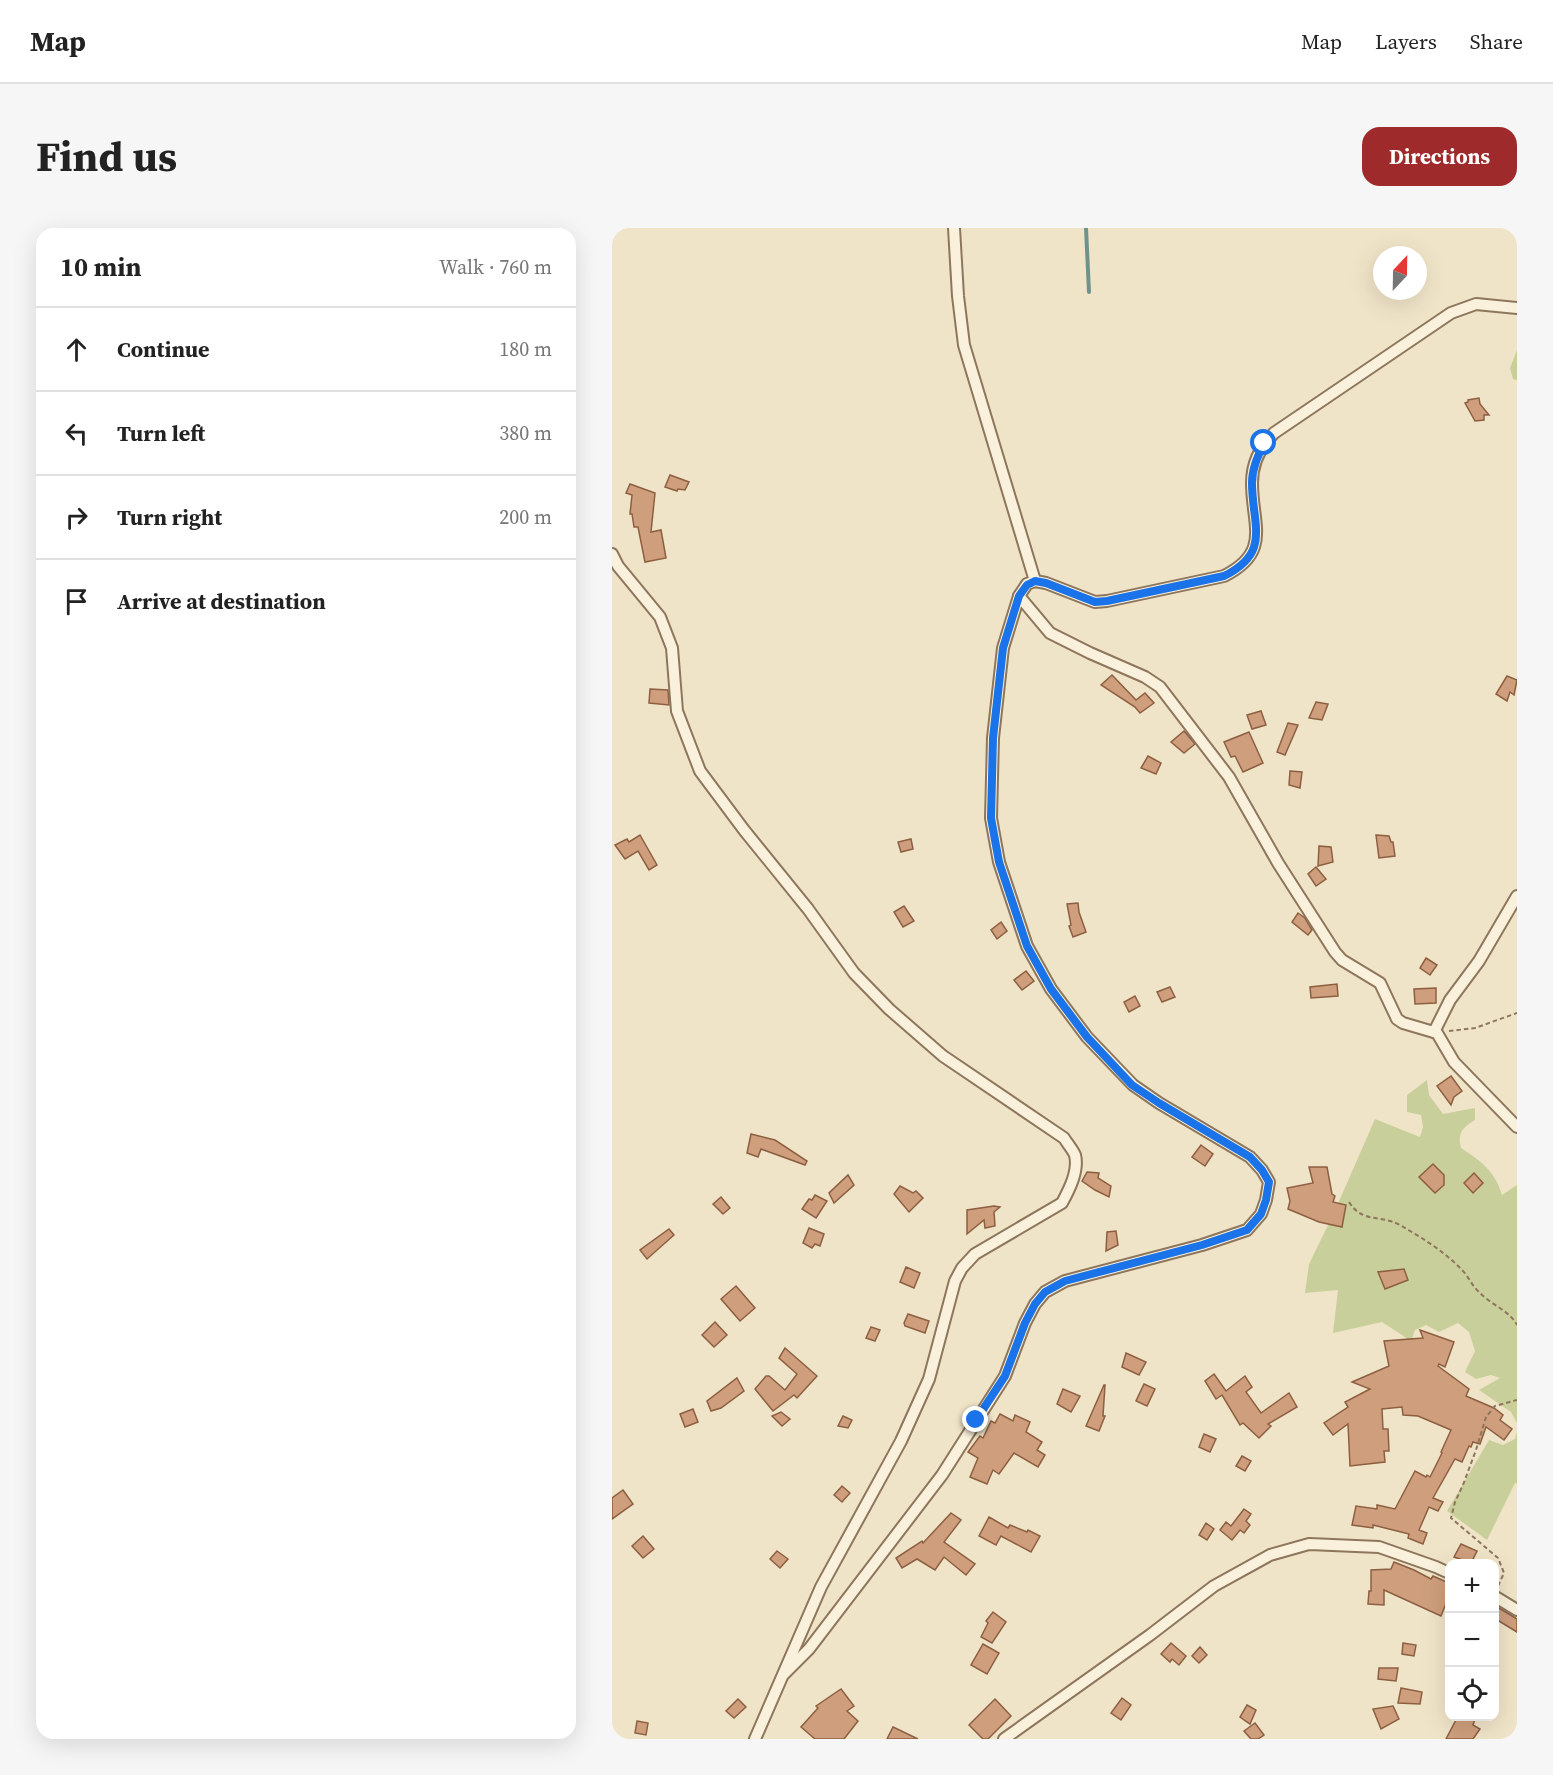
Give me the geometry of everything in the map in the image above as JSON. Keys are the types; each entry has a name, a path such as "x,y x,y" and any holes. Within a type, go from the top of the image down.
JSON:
{"street":[{"path":"954,228 958,296 964,345 1035,581"},
{"path":"784,1674 809,1649 942,1475 1005,1376 1025,1323 1035,1304 1045,1292 1065,1281 1202,1245 1247,1230 1261,1214 1266,1200 1269,1182 1250,1157 1132,1085 1087,1037 1051,989 1027,946 999,862 991,818 993,738 1003,648 1019,596 1027,585 1035,581 1095,602 1107,601 1224,576 1237,570 1252,554 1257,541 1252,483 1255,462 1264,443 1274,433 1450,313 1476,304 1517,308"},
{"path":"612,554 618,566 660,617 672,648 677,711 700,771 808,909 854,973 889,1010 943,1056 1064,1138 1075,1155 1075,1172 1069,1191 1062,1203 975,1254 962,1268 955,1281 924,1389 896,1451 821,1587 755,1739"},
{"path":"1019,596 1050,633 1145,677 1160,687 1229,777 1278,863 1335,952 1342,960 1380,983 1397,1019 1435,1033 1454,1062 1517,1126"},
{"path":"1435,1033 1450,1000 1479,961 1517,896"},
{"path":"1004,1739 1214,1586 1270,1556 1309,1544 1379,1547 1445,1571"},
{"path":"1499,1598 1517,1610"}],"path":[{"path":"1435,1033 1474,1028 1517,1013"},
{"path":"1349,1202 1354,1209 1366,1216 1396,1224 1443,1252 1472,1280 1477,1291 1512,1316 1517,1325"},
{"path":"1498,1559 1451,1518 1486,1417 1495,1406 1517,1400"},
{"path":"1499,1560 1504,1573 1499,1584"}],"green space":[{"path":"1517,350 1517,380 1513,379 1510,368"},
{"path":"1427,1080 1429,1095 1443,1114 1475,1108 1475,1120 1464,1128 1461,1134 1461,1148 1486,1167 1495,1179 1502,1195 1517,1185 1517,1423 1511,1412 1479,1390 1500,1378 1491,1375 1476,1379 1465,1372 1475,1351 1469,1332 1458,1323 1439,1332 1426,1325 1415,1330 1411,1341 1382,1322 1333,1333 1338,1290 1305,1293 1309,1264 1375,1119 1420,1137 1423,1127 1421,1115 1407,1112 1407,1095"},
{"path":"1517,1431 1517,1484 1515,1483 1487,1540 1447,1511 1489,1440 1503,1445 1515,1439"}],"building":[{"path":"1479,398 1480,404 1489,415 1484,415 1484,420 1475,421 1465,403 1468,400"},
{"path":"670,475 689,482 685,490 678,489 677,491 665,487"},
{"path":"630,484 655,493 651,532 661,530 666,558 645,562 638,527 634,527 632,514 630,514 632,495 626,493"},
{"path":"1112,675 1136,700 1145,693 1154,703 1140,713 1135,707 1101,685"},
{"path":"1507,676 1517,680 1514,695 1510,692 1507,701 1496,694"},
{"path":"650,689 668,690 669,705 649,703"},
{"path":"1316,702 1328,704 1322,720 1309,718"},
{"path":"1261,711 1266,725 1252,729 1247,715"},
{"path":"1288,723 1298,725 1285,755 1277,752"},
{"path":"1184,731 1195,744 1184,753 1171,742"},
{"path":"1249,732 1263,763 1243,772 1235,756 1231,757 1224,742"},
{"path":"1148,756 1161,763 1156,774 1141,768"},
{"path":"1290,771 1302,772 1300,788 1289,785"},
{"path":"640,835 657,865 649,870 638,851 625,859 615,845 627,839 629,842"},
{"path":"1376,835 1389,836 1393,842 1395,856 1379,858"},
{"path":"911,839 913,849 901,852 898,842"},
{"path":"1319,846 1331,847 1333,862 1318,866"},
{"path":"1316,867 1326,879 1316,886 1308,874"},
{"path":"1078,903 1086,932 1073,937 1069,926 1071,925 1067,904"},
{"path":"904,906 914,921 903,927 894,912"},
{"path":"1298,913 1305,918 1312,930 1308,935 1292,922"},
{"path":"1001,922 1007,931 997,939 991,930"},
{"path":"1426,958 1437,965 1430,975 1420,968"},
{"path":"1026,971 1034,981 1022,990 1014,980"},
{"path":"1337,984 1338,996 1311,998 1310,987"},
{"path":"1170,987 1175,997 1162,1002 1157,992"},
{"path":"1436,988 1436,1003 1415,1004 1414,989"},
{"path":"1135,996 1140,1006 1129,1012 1124,1002"},
{"path":"1451,1076 1462,1091 1454,1097 1451,1105 1437,1086"},
{"path":"751,1134 775,1140 807,1161 805,1165 761,1149 758,1157 747,1153"},
{"path":"1201,1145 1213,1154 1205,1166 1192,1157"},
{"path":"1433,1164 1444,1175 1444,1185 1435,1193 1419,1177"},
{"path":"1309,1167 1327,1167 1332,1194 1335,1196 1333,1202 1346,1205 1342,1227 1319,1222 1288,1209 1290,1201 1287,1188 1313,1183"},
{"path":"1087,1172 1099,1173 1098,1178 1111,1186 1109,1197 1082,1181"},
{"path":"1474,1173 1483,1183 1473,1193 1464,1183"},
{"path":"848,1175 854,1185 834,1203 829,1193"},
{"path":"900,1186 913,1193 916,1191 923,1198 909,1212 894,1194"},
{"path":"815,1195 827,1201 816,1218 802,1209"},
{"path":"721,1197 730,1208 723,1214 713,1204"},
{"path":"1000,1207 994,1212 995,1226 985,1228 984,1220 967,1234 967,1210"},
{"path":"809,1228 824,1234 820,1246 815,1244 812,1248 803,1243"},
{"path":"669,1229 674,1235 647,1259 640,1250"},
{"path":"1116,1231 1118,1245 1106,1251 1107,1232"},
{"path":"906,1267 920,1273 914,1288 900,1282"},
{"path":"1404,1269 1408,1280 1385,1289 1378,1272"},
{"path":"736,1286 755,1308 740,1321 721,1299"},
{"path":"908,1314 929,1321 925,1333 905,1326"},
{"path":"715,1322 727,1335 714,1347 702,1335"},
{"path":"871,1327 880,1330 875,1341 866,1338"},
{"path":"1420,1330 1454,1342 1445,1367 1439,1364 1438,1366 1469,1389 1466,1396 1494,1408 1503,1415 1500,1420 1512,1429 1504,1440 1486,1427 1480,1444 1473,1442 1471,1447 1469,1446 1462,1462 1455,1459 1433,1498 1443,1502 1438,1511 1429,1507 1419,1530 1427,1533 1423,1544 1408,1538 1409,1534 1373,1525 1373,1528 1352,1525 1356,1506 1377,1509 1377,1505 1395,1509 1415,1471 1430,1477 1451,1430 1418,1416 1403,1415 1402,1407 1382,1409 1383,1429 1388,1429 1389,1451 1384,1451 1385,1462 1350,1466 1348,1424 1333,1435 1324,1423 1348,1407 1345,1402 1370,1389 1352,1382 1389,1366 1384,1341 1423,1338"},
{"path":"785,1348 817,1376 797,1398 794,1395 773,1411 755,1389 766,1376 769,1376 785,1390 797,1374 779,1358"},
{"path":"1126,1353 1146,1362 1139,1375 1122,1367"},
{"path":"1214,1374 1226,1391 1245,1376 1252,1387 1246,1392 1261,1413 1289,1393 1297,1407 1268,1424 1271,1426 1259,1438 1243,1423 1240,1425 1222,1395 1216,1399 1205,1381"},
{"path":"737,1378 744,1391 721,1408 711,1411 707,1401"},
{"path":"1144,1384 1155,1389 1147,1406 1136,1401"},
{"path":"1104,1385 1103,1416 1105,1416 1099,1431 1086,1426"},
{"path":"1063,1389 1080,1396 1071,1412 1057,1404"},
{"path":"693,1409 698,1422 685,1427 680,1414"},
{"path":"781,1412 790,1419 782,1426 772,1416"},
{"path":"1000,1414 1013,1421 1015,1415 1030,1422 1026,1432 1042,1442 1037,1450 1045,1455 1038,1467 1014,1453 999,1474 993,1470 987,1484 970,1477 978,1458 968,1452 980,1436 983,1438 991,1421 995,1423"},
{"path":"843,1416 852,1420 848,1428 838,1426"},
{"path":"1204,1434 1216,1439 1210,1452 1199,1447"},
{"path":"1242,1456 1251,1461 1245,1471 1236,1466"},
{"path":"842,1486 850,1493 842,1502 834,1495"},
{"path":"623,1490 633,1504 612,1519 612,1498"},
{"path":"1244,1509 1251,1514 1246,1521 1250,1525 1244,1533 1240,1530 1232,1540 1220,1530 1226,1522 1231,1526"},
{"path":"951,1513 961,1520 944,1542 975,1564 966,1575 944,1557 935,1570 917,1559 902,1568 896,1558 922,1541 923,1543"},
{"path":"989,1517 1008,1528 1010,1525 1040,1536 1031,1552 1001,1536 996,1545 979,1536"},
{"path":"1206,1523 1214,1529 1207,1540 1199,1535"},
{"path":"643,1536 654,1549 643,1558 632,1546"},
{"path":"1461,1544 1477,1551 1473,1559 1454,1557"},
{"path":"777,1551 788,1559 780,1568 770,1559"},
{"path":"1394,1562 1431,1579 1433,1576 1445,1581 1445,1606 1441,1616 1384,1590 1384,1605 1368,1604 1369,1591 1371,1591 1371,1570 1391,1569"},
{"path":"1499,1608 1517,1619 1517,1632 1499,1621"},
{"path":"993,1612 1006,1622 992,1643 981,1637 988,1623 986,1621"},
{"path":"1171,1643 1186,1656 1179,1665 1172,1659 1170,1662 1161,1654"},
{"path":"1403,1643 1416,1645 1414,1656 1402,1654"},
{"path":"983,1644 999,1653 987,1674 971,1665"},
{"path":"1200,1647 1207,1655 1199,1663 1192,1656"},
{"path":"1379,1668 1398,1668 1396,1681 1378,1679"},
{"path":"1401,1688 1422,1692 1420,1704 1398,1703"},
{"path":"841,1689 854,1706 847,1711 858,1721 844,1739 815,1739 801,1727 818,1708 816,1706"},
{"path":"1122,1698 1131,1705 1121,1720 1111,1713"},
{"path":"738,1699 746,1707 734,1718 726,1711"},
{"path":"995,1699 1011,1716 988,1739 983,1739 969,1725"},
{"path":"1247,1705 1256,1710 1250,1724 1240,1717"},
{"path":"1393,1706 1399,1719 1381,1729 1373,1709"},
{"path":"637,1721 648,1723 646,1735 635,1733"},
{"path":"1455,1721 1474,1721 1473,1725 1480,1729 1473,1739 1446,1739"},
{"path":"1255,1723 1264,1735 1258,1739 1251,1739 1244,1731"},
{"path":"893,1727 918,1739 887,1739"}],"waterway":[{"path":"1086,228 1089,292"}],"route":[{"path":"976,1420 1005,1376 1025,1323 1035,1304 1045,1292 1065,1281 1202,1245 1247,1230 1261,1214 1266,1200 1269,1182 1250,1157 1132,1085 1087,1037 1051,989 1027,946 999,862 991,818 993,738 1003,648 1019,596 1027,585 1035,581 1046,583 1095,602 1224,576 1237,570 1252,554 1257,541 1252,483 1255,462 1264,443"}]}
